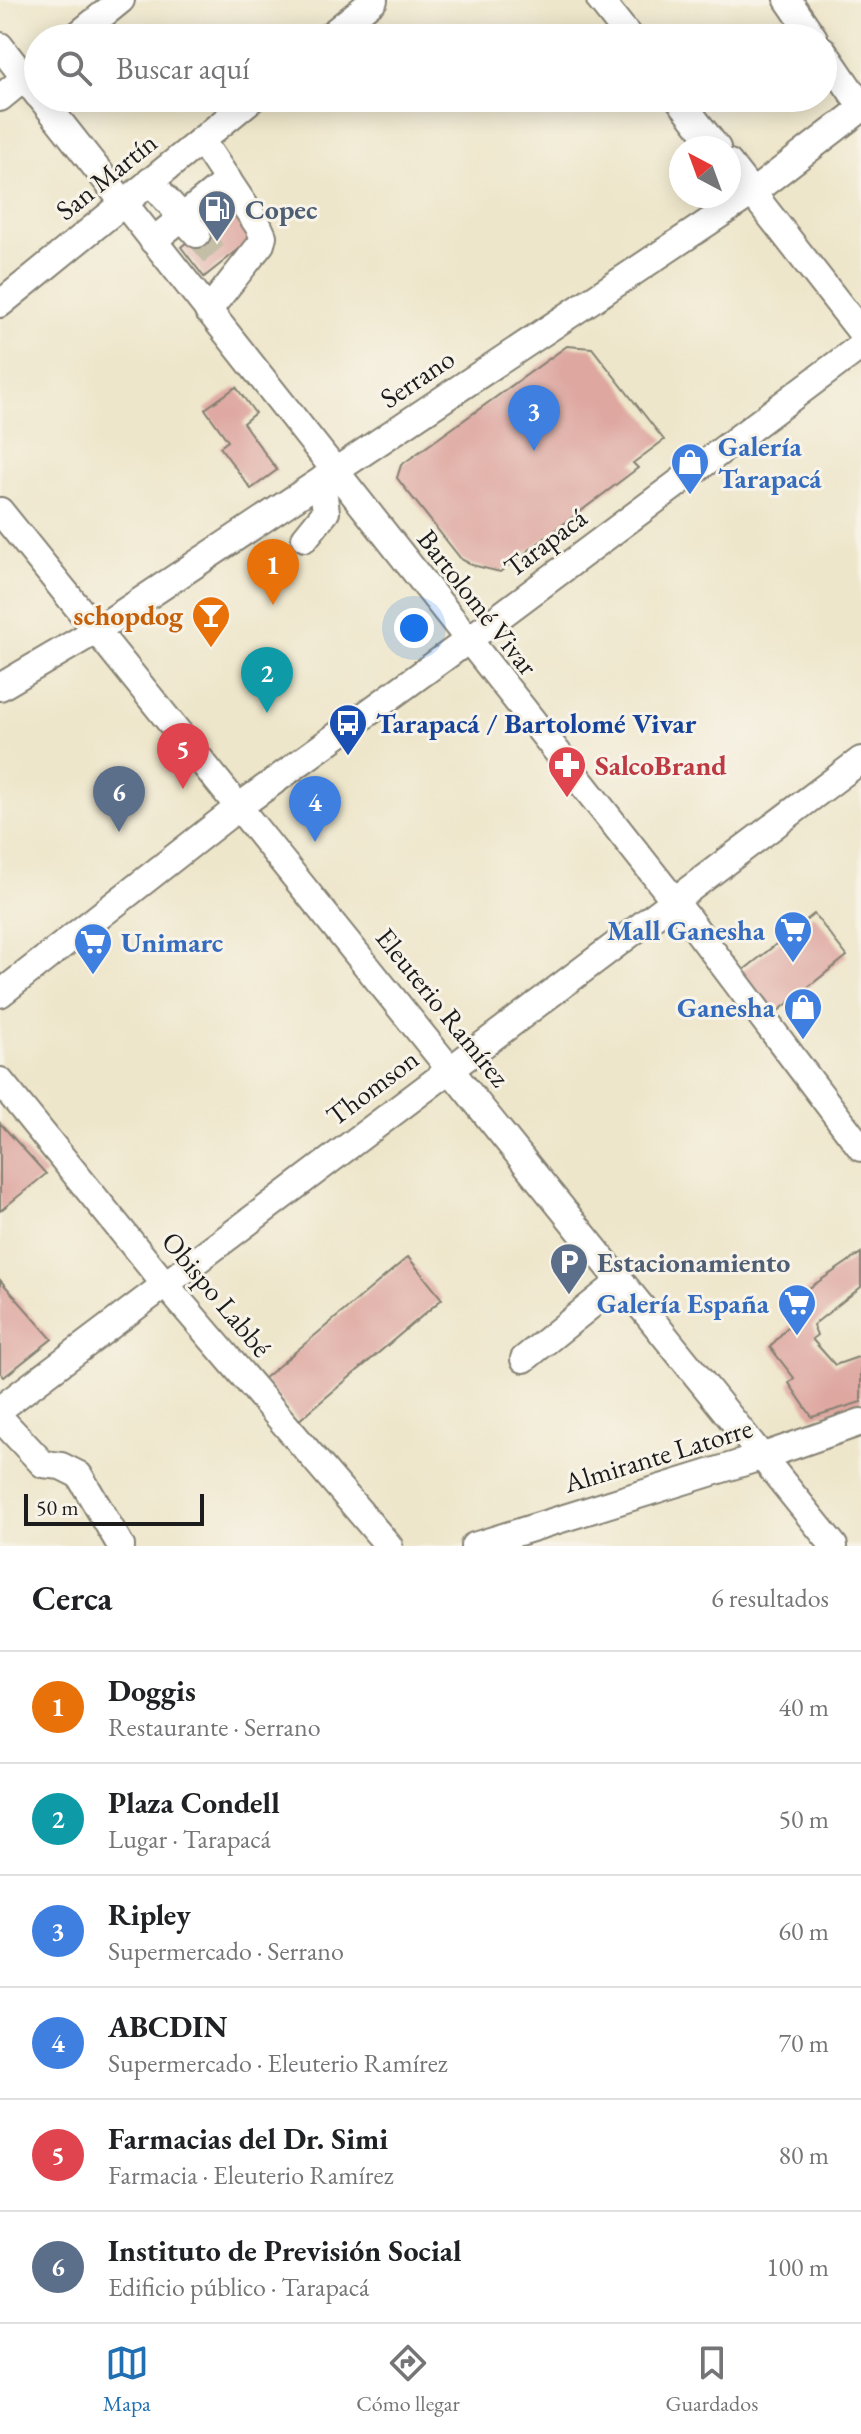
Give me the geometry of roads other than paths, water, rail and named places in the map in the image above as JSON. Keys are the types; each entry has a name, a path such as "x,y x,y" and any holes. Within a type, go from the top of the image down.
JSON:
{"street":[{"path":"91,24 121,0"},
{"path":"344,24 374,0"},
{"path":"600,0 619,24"},
{"path":"788,0 804,24"},
{"name":"Bartolomé Vivar","path":"0,46 24,72"},
{"path":"837,71 861,107"},
{"path":"0,98 24,88"},
{"name":"Serrano","path":"0,687 97,630 752,193 861,107"},
{"name":"Bartolomé Vivar","path":"56,112 208,311 328,476 467,641 674,900 861,1148"},
{"name":"San Martín","path":"0,304 236,112"},
{"path":"689,112 708,136"},
{"path":"201,140 263,236 261,244 228,270 208,311"},
{"path":"741,179 861,332"},
{"path":"153,241 190,226 228,180"},
{"path":"150,181 190,226"},
{"name":"Tarapacá","path":"0,994 240,806 467,641 861,346"},
{"path":"305,538 326,512 328,476"},
{"name":"Eleuterio Ramírez","path":"0,511 834,1546"},
{"name":"Thomson","path":"0,1409 861,760"},
{"name":"Obispo Labbé","path":"0,1081 164,1283 389,1546"},
{"path":"524,1359 621,1281"},
{"path":"0,1418 43,1464 61,1466 79,1475 121,1546"},
{"name":"Almirante Latorre","path":"474,1546 761,1457 861,1422"}],"tunnel":[{"path":"197,234 222,263"}],"place":[{"name":"Copec","path":"217,243"},
{"name":"Ripley","path":"534,451"},
{"name":"Galería Tarapacá","path":"690,496"},
{"name":"Doggis","path":"273,605"},
{"name":"schopdog","path":"211,649"},
{"name":"Plaza Condell","path":"267,713"},
{"name":"Tarapacá / Bartolomé Vivar","path":"348,757"},
{"name":"Farmacias del Dr. Simi","path":"183,789"},
{"name":"SalcoBrand","path":"567,799"},
{"name":"Instituto de Previsión Social","path":"119,832"},
{"name":"ABCDIN","path":"315,842"},
{"name":"Mall Ganesha","path":"793,964"},
{"name":"Unimarc","path":"93,976"},
{"name":"Ganesha","path":"803,1041"},
{"name":"Estacionamiento","path":"569,1296"},
{"name":"Galería España","path":"797,1337"}]}
